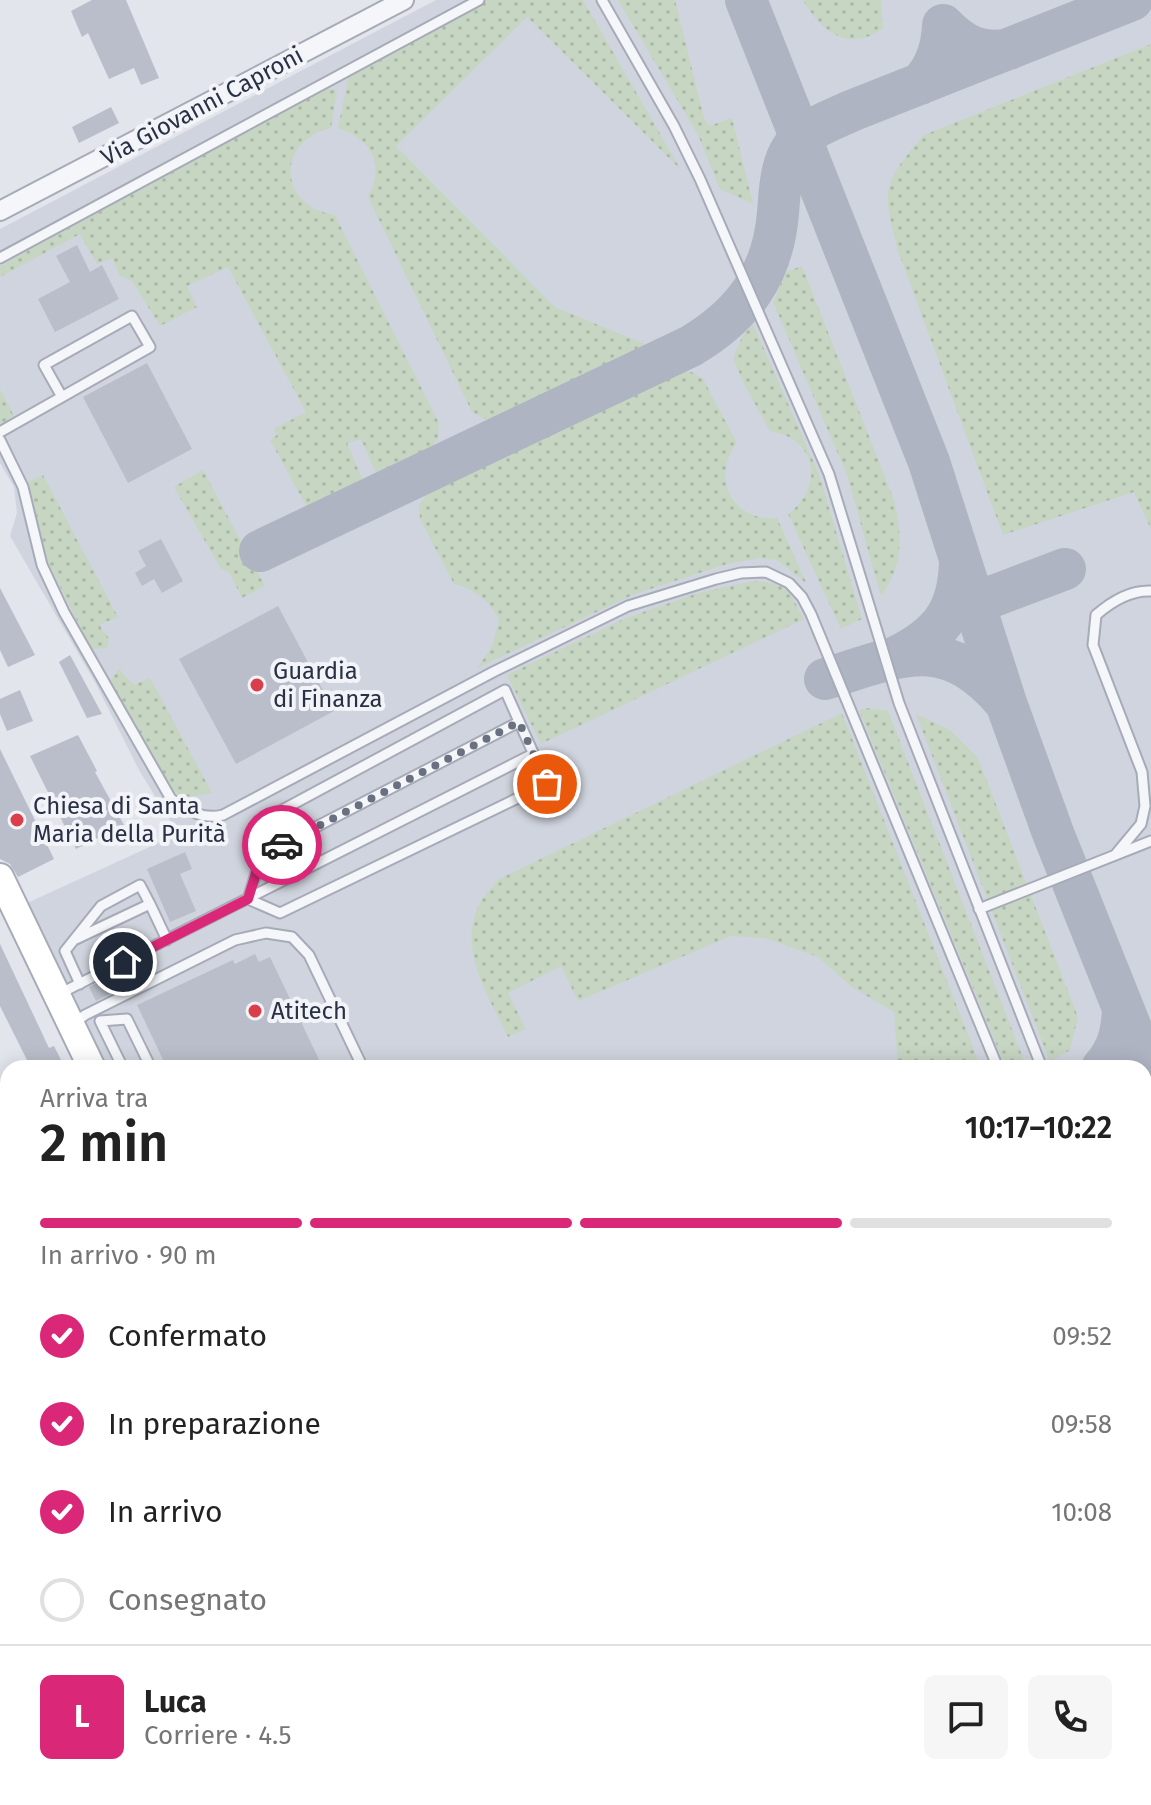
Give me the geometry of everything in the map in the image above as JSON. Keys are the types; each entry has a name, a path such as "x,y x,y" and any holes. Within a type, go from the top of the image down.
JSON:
{"street":[{"name":"Via Giovanni Caproni","path":"0,211 404,0"},
{"path":"0,877 68,989 90,1060"}],"lane":[{"path":"0,258 479,0"},
{"path":"602,0 694,166 829,474 899,703 1039,1060"},
{"path":"0,432 62,397 150,347 132,316 44,365 62,397"},
{"path":"0,440 23,487 42,565 71,625 171,799 193,813 210,818 223,815 495,671 628,606 741,573 766,572 789,583 802,597 811,614 995,1060"},
{"path":"1151,591 1139,591 1111,602 1096,615 1093,645 1151,794"},
{"path":"505,690 547,784 280,913 248,899 266,841 258,823 505,690"},
{"path":"266,841 281,845 519,722"},
{"path":"167,940 140,885 101,906 65,951 68,989 167,940 533,754"},
{"path":"1116,854 1141,824 1145,806 1142,772"},
{"path":"979,909 1151,841"},
{"path":"73,941 150,904"},
{"path":"78,1020 235,940 266,933 292,937 309,955 359,1060"},
{"path":"78,1020 127,1019 147,1060"},
{"path":"100,1021 119,1060"}],"shaded area":[{"path":"436,0 1151,0 1151,1060 102,1060 27,903 178,834 139,770 96,684 10,536 17,513 14,487 0,463 0,229"}],"green space":[{"path":"487,0 583,0 681,170 527,17 396,146 555,307 647,345 491,422 472,412 368,197 375,174 372,154 359,139 338,128 349,75"},
{"path":"618,0 675,0 704,118 709,126 732,118 753,204 720,189 698,135"},
{"path":"803,0 881,0 883,28 871,36 847,39 827,29"},
{"path":"1151,44 1151,529 1134,492 1003,535 898,251 889,214 889,188 900,166 924,135"},
{"path":"325,89 337,89 331,128 313,135 300,146 293,159 291,173 294,187 302,200 316,209 335,215 439,423 438,437 431,449 378,477 361,439 347,443 364,483 308,509 270,440 277,435 274,429 306,412 228,267 187,286 197,307 160,326 132,281 120,276 112,258 97,264 80,234 0,277 0,266"},
{"path":"802,266 894,500 899,550 894,573 881,596 847,475 773,302 786,272"},
{"path":"753,324 819,474 862,619 841,629 788,514 800,503 811,478 806,453 786,435 770,431 733,358 743,335"},
{"path":"681,372 692,372 703,379 737,443 729,456 726,470 730,495 748,513 777,518 807,584 777,560 760,558 727,564 635,594 477,668 492,647 499,619 480,596 454,584 420,519 419,505 428,493"},
{"path":"0,389 14,416 0,425"},
{"path":"203,470 265,586 242,598 229,572 221,569 174,487"},
{"path":"43,475 118,617 101,624 101,629 109,638 107,648 91,649 48,562 28,482"},
{"path":"753,581 786,590 804,619 541,744 507,675 626,618 698,593"},
{"path":"119,669 134,685 150,678 212,793 181,795 165,783 110,681"},
{"path":"859,710 888,711 1024,1060 1003,1060"},
{"path":"842,713 978,1060 897,1060 894,1012 852,987 818,957 765,938 731,936 578,1001 561,966 508,993 526,1029 508,1037 484,989 473,955 472,938 480,903 499,879"},
{"path":"916,714 950,730 978,758 1078,1017 1070,1050 1049,1060"}],"building":[{"path":"92,0 126,0 159,78 141,85 134,68 109,79 88,33 82,37 71,11"},
{"path":"111,107 119,123 79,143 72,127"},
{"path":"77,245 90,272 102,265 119,299 55,332 38,299 70,282 56,256"},
{"path":"147,363 192,449 128,483 83,397"},
{"path":"161,539 183,581 162,593 154,579 142,586 135,573 146,566 138,551"},
{"path":"0,588 35,655 8,667 0,650"},
{"name":"Guardia di Finanza","path":"278,606 334,711 236,764 179,659"},
{"path":"70,655 102,714 87,718 59,662"},
{"path":"20,690 33,721 7,731 0,714 0,699"},
{"path":"78,735 124,825 76,849 30,756"},
{"path":"0,749 54,859 18,877 10,864 0,859"},
{"path":"185,852 192,869 180,874 196,911 170,922 147,869"},
{"path":"0,944 49,1048 54,1046 61,1060 27,1060 0,1006"},
{"name":"Atitech","path":"255,954 259,962 270,957 319,1060 163,1060 137,1005 233,960 235,964"},
{"path":"117,973 123,987 96,1001 89,987"}],"taxiway":[{"path":"746,0 929,462 1006,703 1053,833 1144,1060"},
{"path":"260,551 691,346 709,334 740,307 762,274 775,235 785,162 798,141 812,130 851,111 1132,0"},
{"path":"920,84 937,57 943,25 973,47 990,51 1009,49"},
{"path":"894,658 924,641 944,620 956,595 960,561"},
{"path":"975,603 1065,569"},
{"path":"825,679 900,657 921,655 942,658 962,666 983,680 1005,702"},
{"path":"1108,1060 1118,1040 1123,1009"}],"way so far":[{"path":"282,845 519,722 547,784"}],"place":[{"name":"Guardia di Finanza","path":"257,685"},
{"name":"Chiesa di Santa Maria della Purità","path":"17,820"},
{"name":"Atitech","path":"255,1011"}],"route":[{"path":"123,962 248,899 266,841 282,845"}]}
